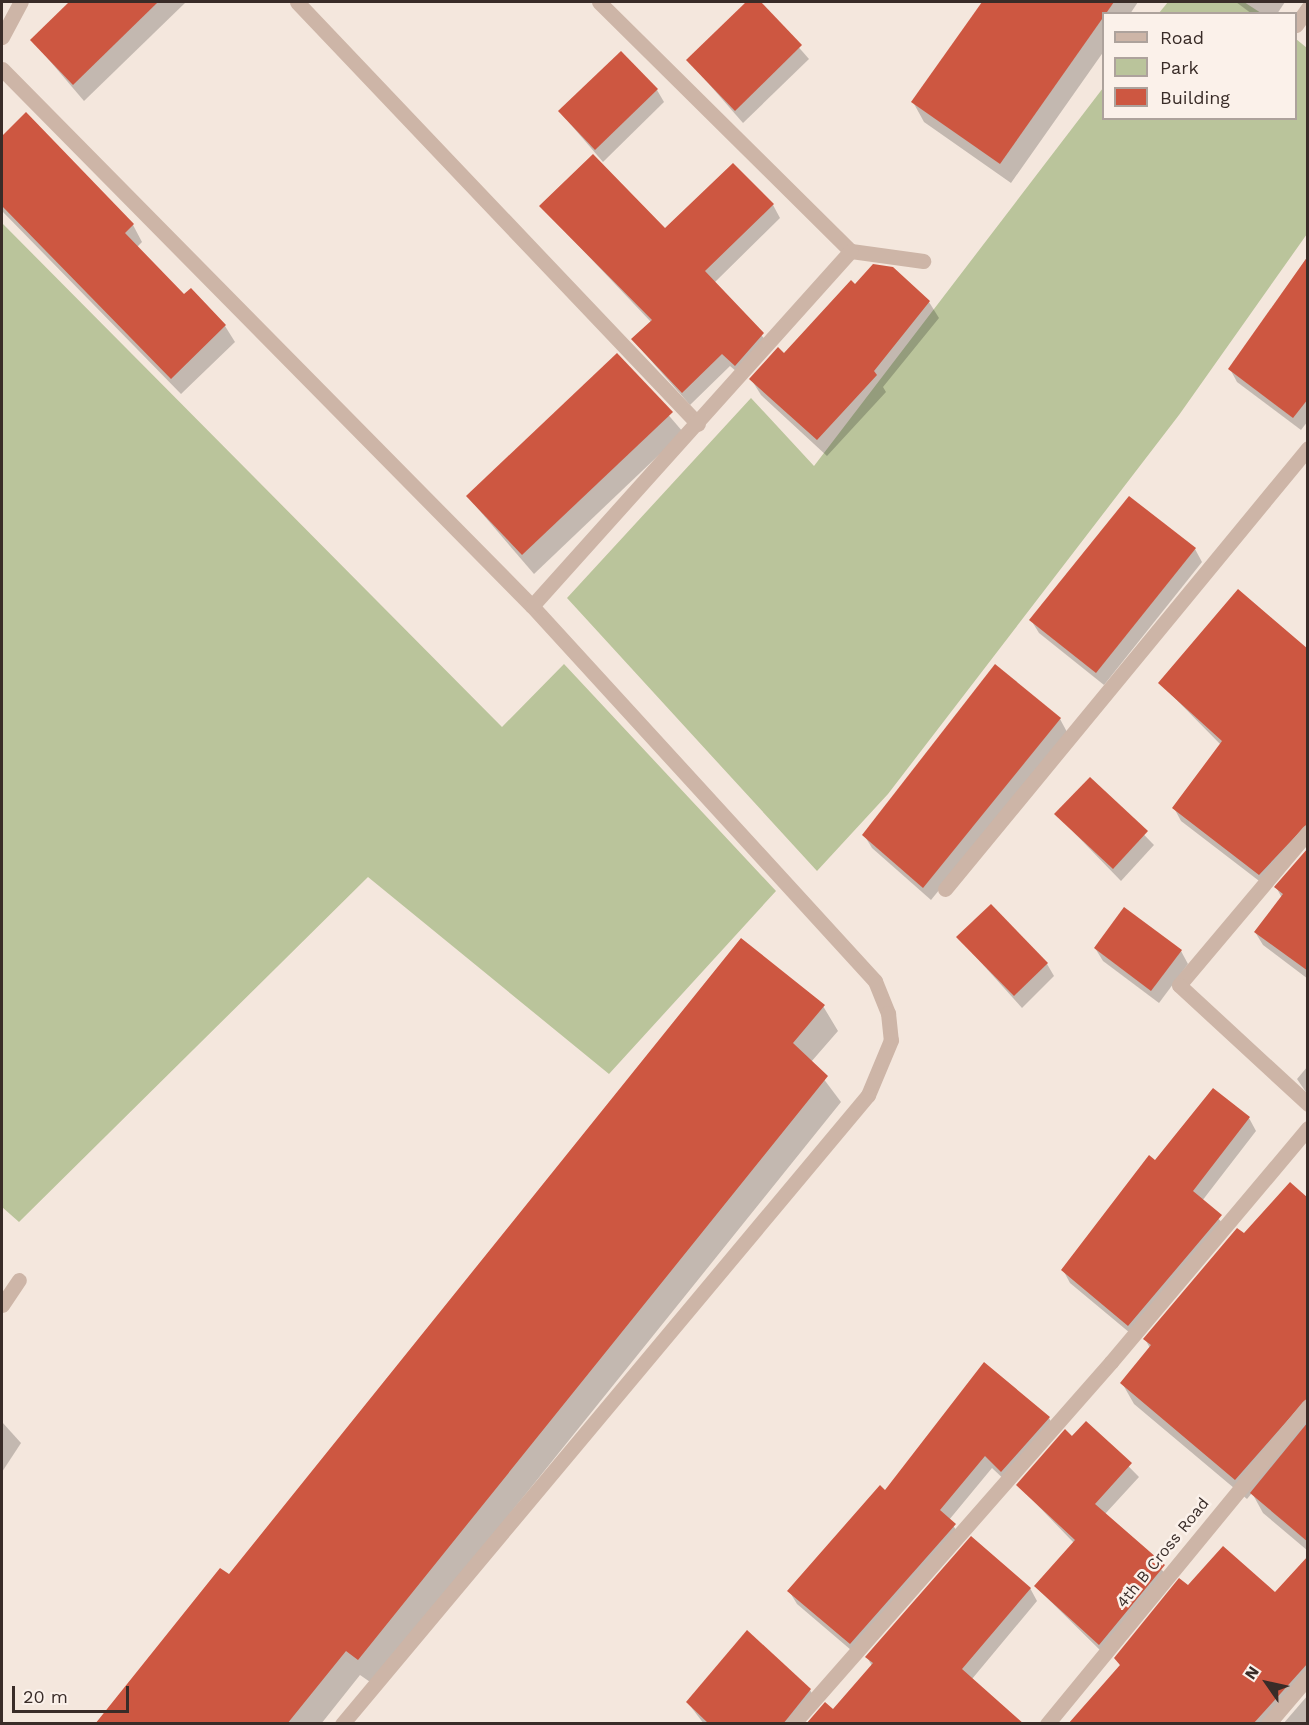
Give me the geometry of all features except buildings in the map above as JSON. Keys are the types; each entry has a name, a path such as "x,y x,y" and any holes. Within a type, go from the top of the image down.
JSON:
{"street":[{"path":"2,37 21,2"},
{"path":"297,2 698,424"},
{"path":"599,2 850,251 923,261"},
{"path":"1297,24 1308,8"},
{"path":"4,78 532,606 875,981 891,1040 885,1066 868,1095 342,1724"},
{"path":"532,606 698,424 850,251"},
{"path":"945,889 1308,448"},
{"path":"1308,832 1179,986 1308,1104"},
{"path":"793,1724 1111,1362 1308,1128"},
{"path":"2,1305 19,1280"},
{"name":"4th B Cross Road","path":"1047,1724 1308,1406"},
{"path":"1268,1724 1308,1677"}],"green space":[{"path":"1168,2 1244,2 1259,12 1160,12"},
{"path":"1297,40 1307,48 1307,234 1179,415 888,794 817,871 567,598 751,398 814,466 1102,89 1102,120 1297,120"},
{"path":"2,223 502,727 564,664 776,891 609,1074 368,877 19,1222 2,1207"}]}
